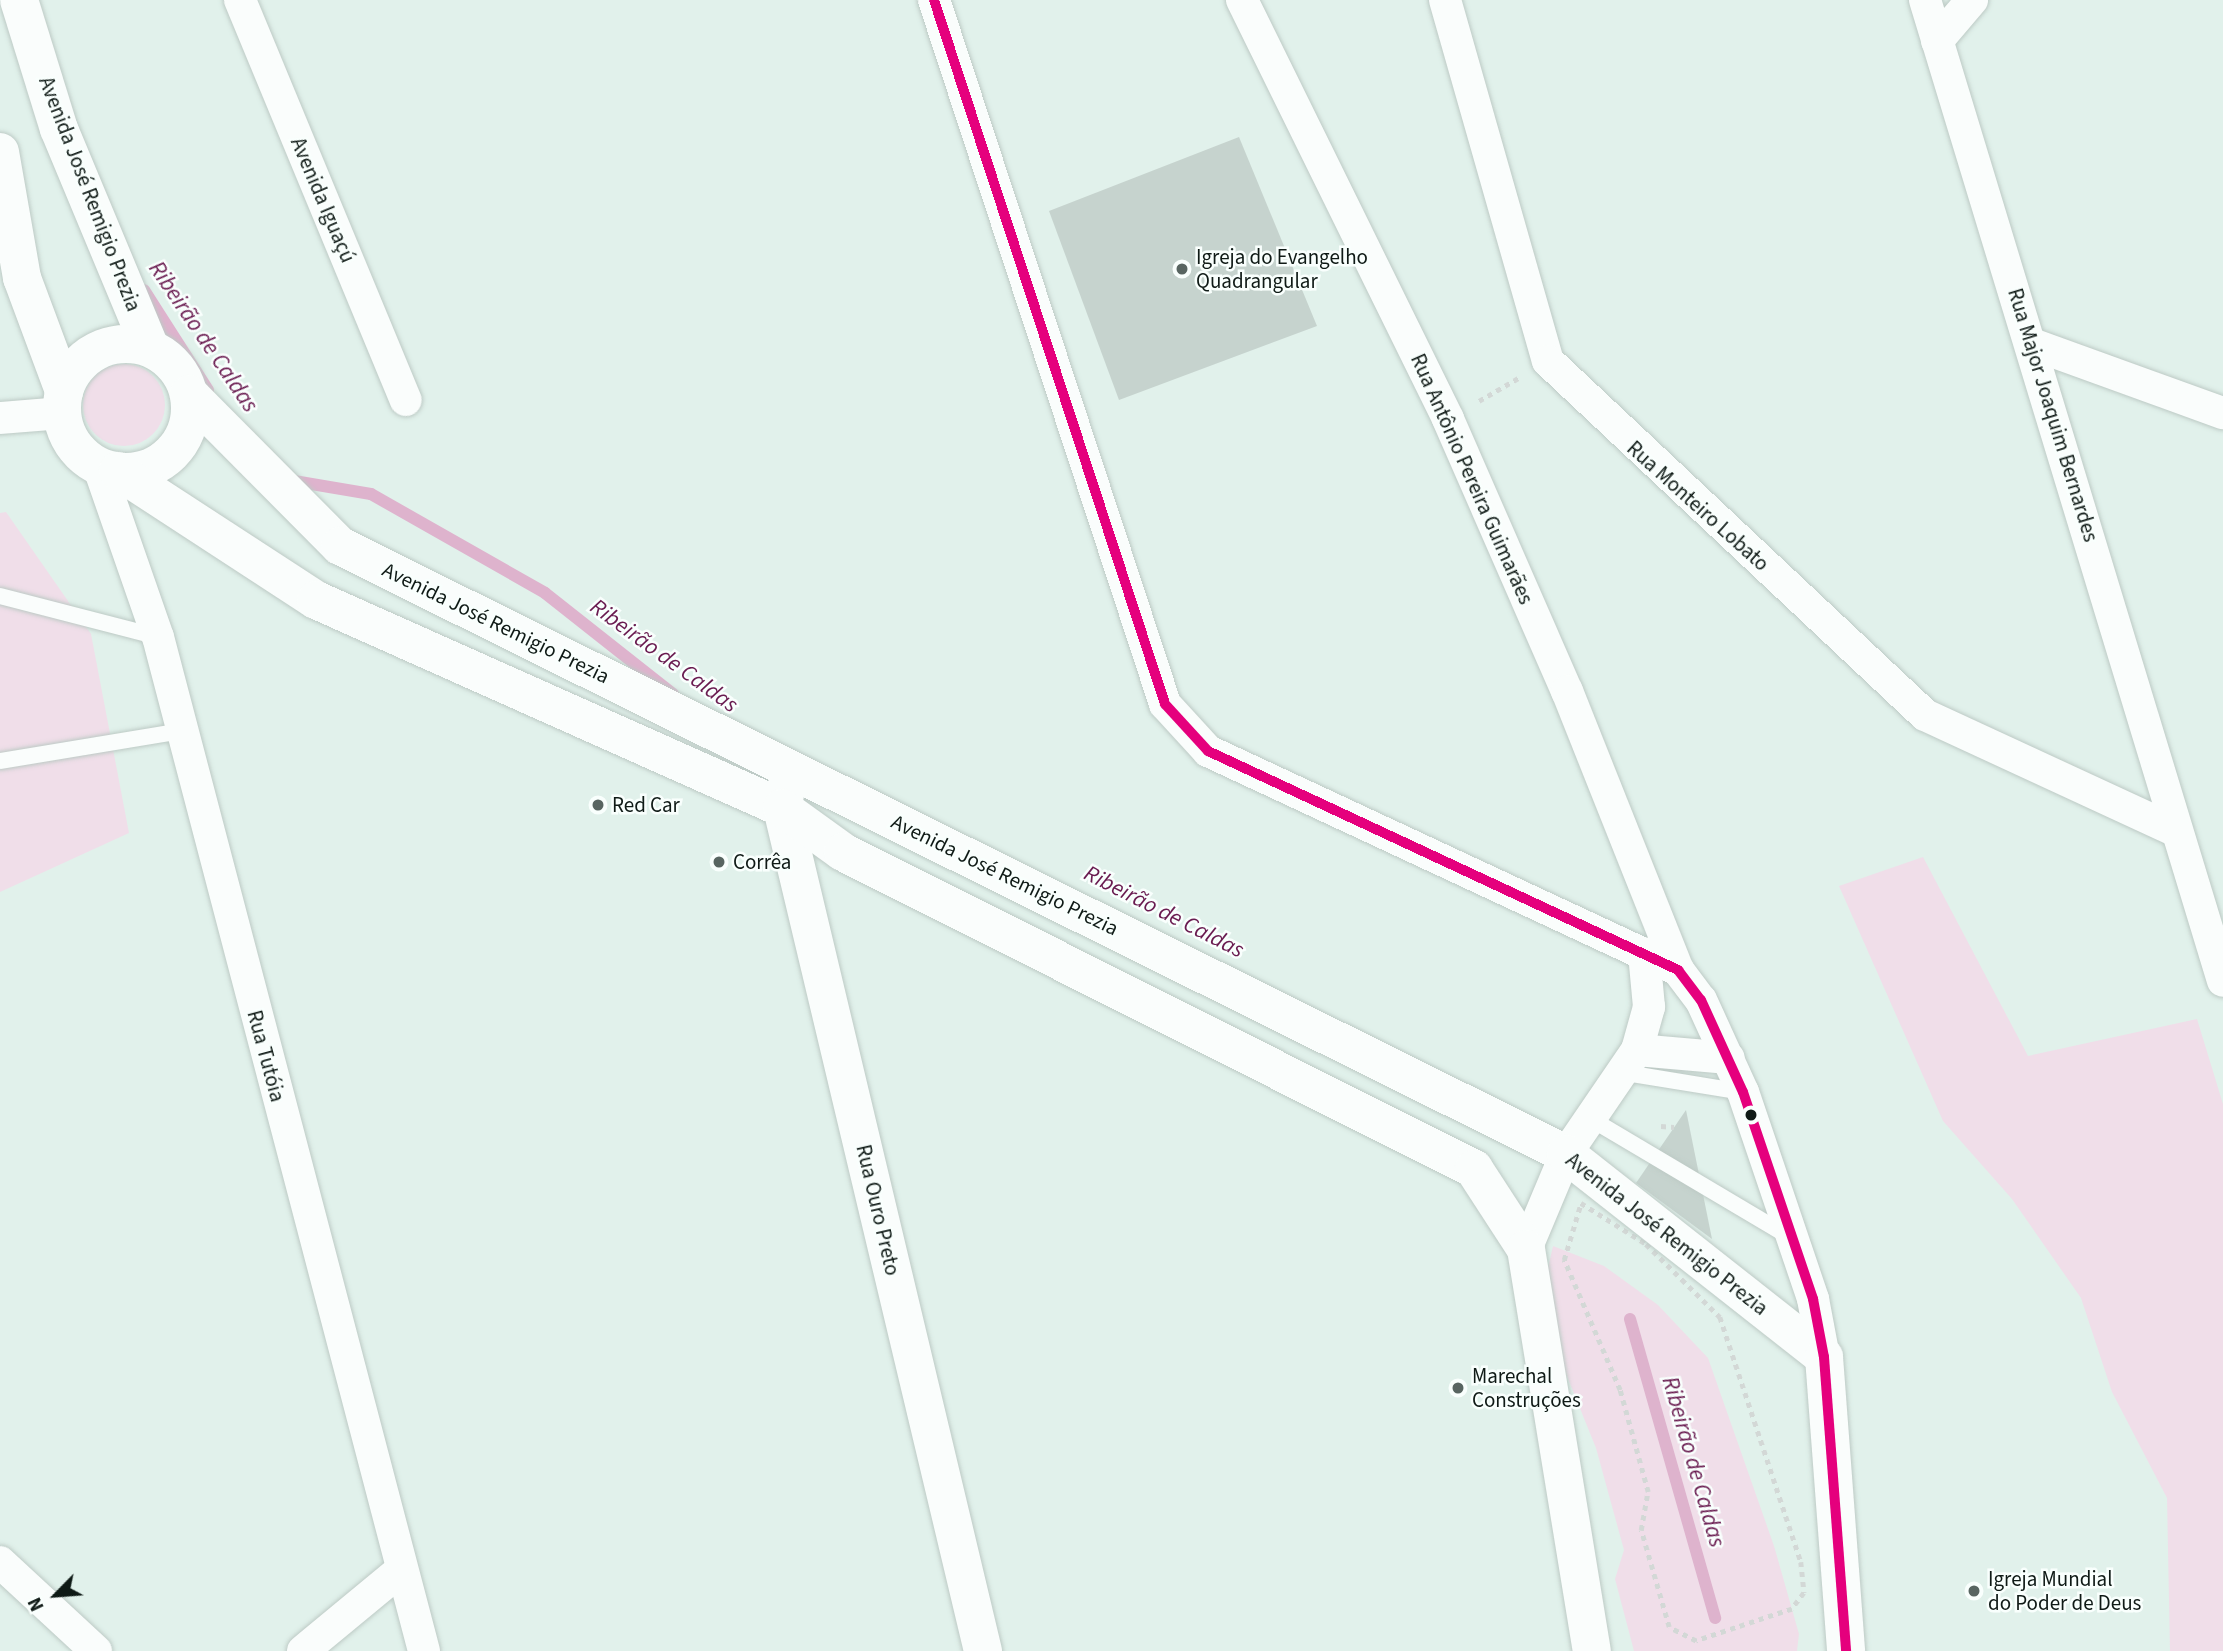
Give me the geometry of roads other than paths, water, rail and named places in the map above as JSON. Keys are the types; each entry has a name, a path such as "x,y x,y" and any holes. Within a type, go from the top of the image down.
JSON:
{"main road":[{"name":"Avenida José Remigio Prezia","path":"19,0 59,130 150,348"},
{"path":"0,152 22,278 63,402 68,434 108,468 316,600 782,808 843,852 1474,1169 1526,1249 1592,1651"},
{"path":"63,402 88,356 129,343 150,348 168,359 189,394 185,435 173,452 148,468 108,468"},
{"name":"Avenida José Remigio Prezia","path":"189,394 340,546 1566,1154 1824,1357"},
{"path":"316,600 340,546"},
{"name":"Rua Ouro Preto","path":"791,769 782,808 983,1651"},
{"path":"1824,1357 1846,1651"}],"street":[{"name":"Avenida Iguaçú","path":"240,0 406,400"},
{"path":"934,0 1164,704 1208,751 1678,970 1702,1000 1729,1058 1793,1238 1824,1357"},
{"name":"Rua Antônio Pereira Guimarães","path":"1242,0 1448,419 1567,691 1678,970"},
{"name":"Rua Monteiro Lobato","path":"1445,0 1548,361 1925,715 2176,831"},
{"name":"Rua Major Joaquim Bernardes","path":"1925,0 2032,344 2223,981"},
{"path":"1937,41 1972,0"},
{"path":"2032,344 2223,412"},
{"path":"0,418 63,402"},
{"name":"Rua Tutóia","path":"108,468 158,638 424,1651"},
{"path":"1526,1249 1566,1154 1632,1061 1649,1007 1644,953"},
{"path":"1632,1061 1729,1058"},
{"path":"0,1562 96,1651"},
{"path":"303,1651 401,1570"}],"lane":[{"path":"0,596 158,638"},
{"path":"0,761 181,731"},
{"path":"1632,1061 1742,1093"},
{"path":"1591,1119 1793,1238"}],"waterway":[{"name":"Ribeirão de Caldas","path":"144,290 208,390"},
{"name":"Ribeirão de Caldas","path":"288,480 371,494 545,593 673,694"},
{"name":"Ribeirão de Caldas","path":"1630,1319 1715,1618"}],"place":[{"name":"Igreja do Evangelho Quadrangular","path":"1182,269"},
{"name":"Red Car","path":"598,805"},
{"name":"Corrêa","path":"719,862"},
{"name":"Marechal Construções","path":"1458,1388"},
{"name":"Igreja Mundial do Poder de Deus","path":"1974,1591"}]}
